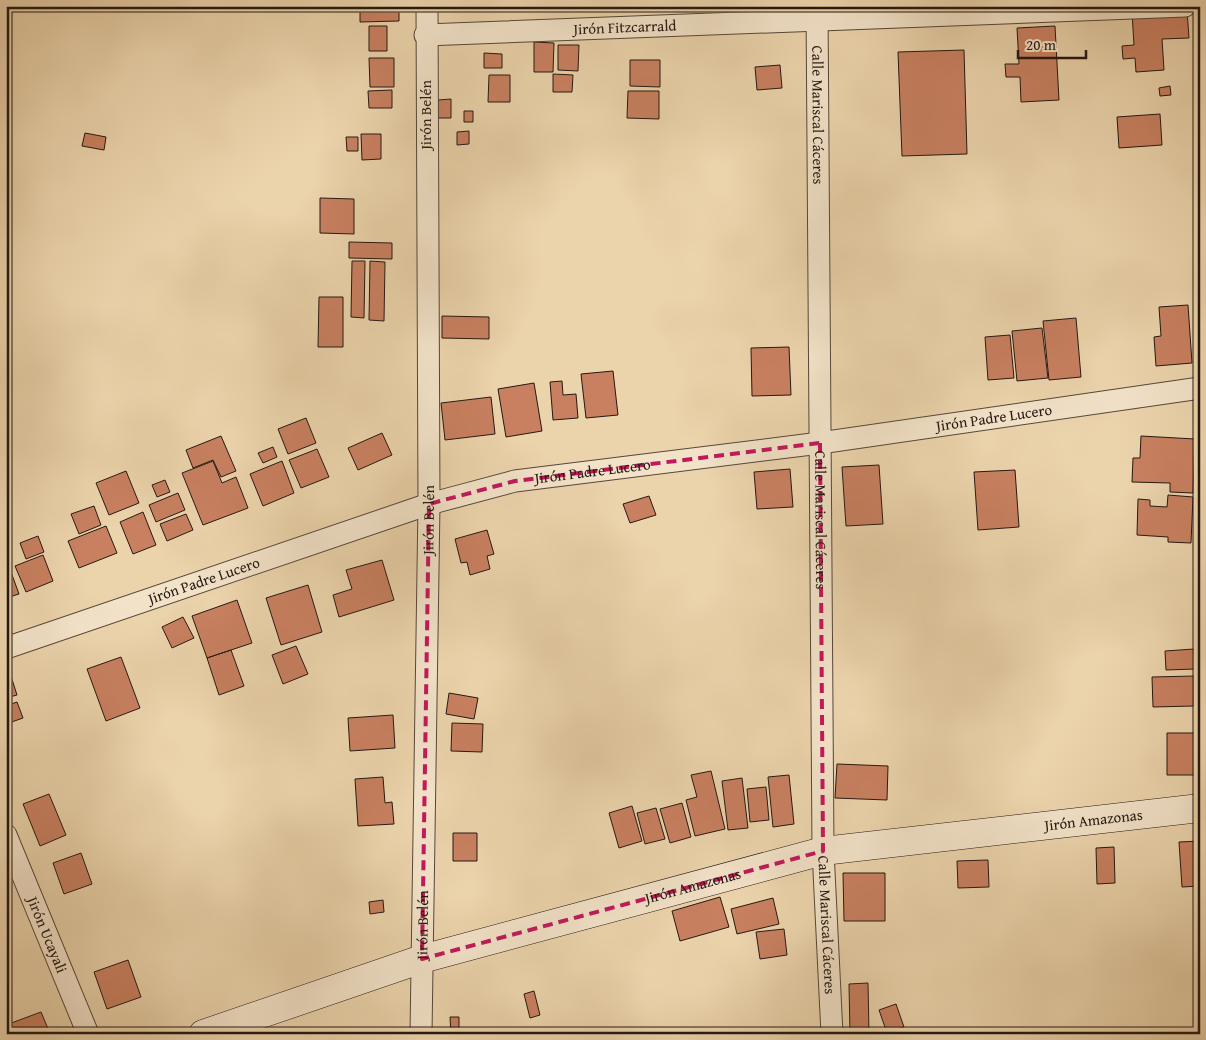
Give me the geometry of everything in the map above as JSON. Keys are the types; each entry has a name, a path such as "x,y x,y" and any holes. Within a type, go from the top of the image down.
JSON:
{"street":[{"name":"Jirón Belén","path":"421,1034 429,504 425,34 427,6"},
{"name":"Jirón Fitzcarrald","path":"425,34 817,14 1185,6"},
{"name":"Calle Mariscal Cáceres","path":"817,14 823,851 832,1034"},
{"name":"Jirón Padre Lucero","path":"6,648 429,504 515,481 820,443 1200,388"},
{"name":"Jirón Amazonas","path":"203,1034 422,959 823,851 1200,808"},
{"name":"Jirón Ucayali","path":"6,834 88,1034"}],"highlighted area":[{"path":"820,443 823,851 422,959 429,504 515,481"}],"building":[{"path":"360,7 399,7 399,21 360,22"},
{"path":"1187,10 1189,38 1162,39 1164,70 1136,72 1135,58 1123,59 1122,46 1134,45 1132,13"},
{"path":"369,26 387,26 387,51 369,51"},
{"path":"1055,26 1059,100 1021,102 1020,77 1006,77 1005,64 1019,64 1017,28"},
{"path":"534,42 554,43 553,72 534,72"},
{"path":"558,45 579,45 578,71 558,70"},
{"path":"964,50 967,154 902,156 898,52"},
{"path":"484,53 502,54 502,68 484,68"},
{"path":"369,58 394,58 394,87 370,87"},
{"path":"630,60 660,60 660,87 630,86"},
{"path":"780,65 782,88 757,90 755,67"},
{"path":"553,74 573,75 572,92 553,92"},
{"path":"489,75 510,75 510,102 488,102"},
{"path":"1170,86 1171,95 1160,96 1159,88"},
{"path":"392,90 392,108 369,108 368,91"},
{"path":"628,91 659,91 659,119 627,118"},
{"path":"451,99 451,118 438,118 438,100"},
{"path":"464,111 473,111 473,122 464,122"},
{"path":"1160,114 1162,145 1119,148 1117,117"},
{"path":"469,131 469,144 457,145 457,132"},
{"path":"85,133 106,137 104,150 82,146"},
{"path":"361,134 381,134 381,159 362,160"},
{"path":"346,137 358,137 358,151 347,151"},
{"path":"320,198 354,199 354,234 320,233"},
{"path":"349,242 392,243 392,259 349,258"},
{"path":"352,261 365,261 364,318 351,317"},
{"path":"370,261 385,262 384,321 369,320"},
{"path":"319,297 343,297 343,347 318,347"},
{"path":"1188,305 1192,363 1156,366 1154,337 1161,336 1159,307"},
{"path":"442,316 489,317 489,339 442,338"},
{"path":"1076,318 1081,377 1049,380 1043,321"},
{"path":"1042,328 1048,378 1017,381 1012,331"},
{"path":"1010,335 1014,378 988,380 985,337"},
{"path":"789,347 791,395 752,396 751,348"},
{"path":"613,371 618,415 586,418 581,374"},
{"path":"562,381 563,395 576,394 578,418 553,420 550,382"},
{"path":"534,383 542,431 506,437 498,389"},
{"path":"491,397 495,434 445,440 441,403"},
{"path":"306,418 316,443 288,454 278,429"},
{"path":"382,433 392,455 358,470 348,448"},
{"path":"221,436 236,471 221,477 213,460 193,468 186,450"},
{"path":"1141,436 1195,439 1193,493 1170,492 1170,483 1132,482 1133,458 1140,458"},
{"path":"273,447 277,457 263,463 258,453"},
{"path":"317,449 329,477 301,488 289,460"},
{"path":"213,461 222,483 236,477 248,508 203,525 182,473"},
{"path":"282,461 294,493 263,506 250,474"},
{"path":"879,465 883,524 846,526 842,467"},
{"path":"790,469 793,507 757,509 754,472"},
{"path":"1015,470 1019,527 978,530 974,472"},
{"path":"126,471 139,503 109,515 96,483"},
{"path":"165,480 170,492 157,497 152,485"},
{"path":"178,493 185,510 156,522 149,505"},
{"path":"1168,495 1193,497 1191,543 1168,542 1168,537 1137,535 1138,499 1150,500 1150,506 1167,507"},
{"path":"649,496 656,515 630,523 623,504"},
{"path":"94,506 101,525 79,534 71,514"},
{"path":"143,512 156,545 133,554 120,522"},
{"path":"186,514 193,530 167,541 160,524"},
{"path":"106,526 117,553 79,568 68,541"},
{"path":"487,530 494,554 487,556 490,569 470,575 467,562 461,563 455,539"},
{"path":"38,536 44,552 26,559 20,543"},
{"path":"43,555 53,581 26,592 15,566"},
{"path":"382,560 394,600 339,617 333,595 352,589 346,570"},
{"path":"11,572 19,594 6,598 6,574"},
{"path":"308,585 322,632 281,645 266,598"},
{"path":"237,600 252,643 207,658 192,616"},
{"path":"183,617 194,638 172,648 162,627"},
{"path":"296,646 308,674 283,684 272,655"},
{"path":"1194,649 1195,669 1166,670 1165,651"},
{"path":"231,650 244,686 219,695 207,658"},
{"path":"121,657 140,708 106,721 87,669"},
{"path":"10,673 17,695 6,698 6,674"},
{"path":"1194,676 1194,706 1153,707 1152,677"},
{"path":"449,693 478,698 474,719 446,714"},
{"path":"17,702 23,718 6,724 6,706"},
{"path":"393,715 395,748 350,751 348,718"},
{"path":"452,723 483,724 482,752 451,751"},
{"path":"1167,733 1195,733 1195,775 1167,775"},
{"path":"837,764 888,766 887,800 835,798"},
{"path":"711,771 725,829 695,836 686,800 697,797 691,775"},
{"path":"789,775 794,824 773,827 768,777"},
{"path":"383,777 385,803 392,802 394,824 358,826 355,779"},
{"path":"742,778 748,828 728,830 722,781"},
{"path":"766,787 769,820 750,822 747,789"},
{"path":"49,794 66,835 40,846 23,804"},
{"path":"682,803 691,837 670,843 660,809"},
{"path":"632,806 642,841 619,848 609,813"},
{"path":"656,808 665,839 645,844 637,813"},
{"path":"453,833 477,833 477,861 453,861"},
{"path":"1200,841 1200,886 1182,887 1179,842"},
{"path":"1114,847 1115,883 1097,884 1096,848"},
{"path":"81,853 92,884 64,894 53,863"},
{"path":"988,860 989,887 958,888 957,861"},
{"path":"843,873 885,873 885,921 844,921"},
{"path":"720,897 729,927 680,941 672,911"},
{"path":"773,898 779,924 737,934 731,909"},
{"path":"383,900 384,912 370,914 369,902"},
{"path":"784,929 787,955 760,959 756,932"},
{"path":"128,960 141,997 107,1009 94,972"},
{"path":"868,983 869,1034 850,1034 849,984"},
{"path":"534,991 540,1015 530,1018 524,994"},
{"path":"896,1004 904,1027 887,1033 879,1010"},
{"path":"41,1012 49,1031 40,1034 9,1034 6,1025"},
{"path":"450,1017 459,1017 459,1034 451,1034"}]}
